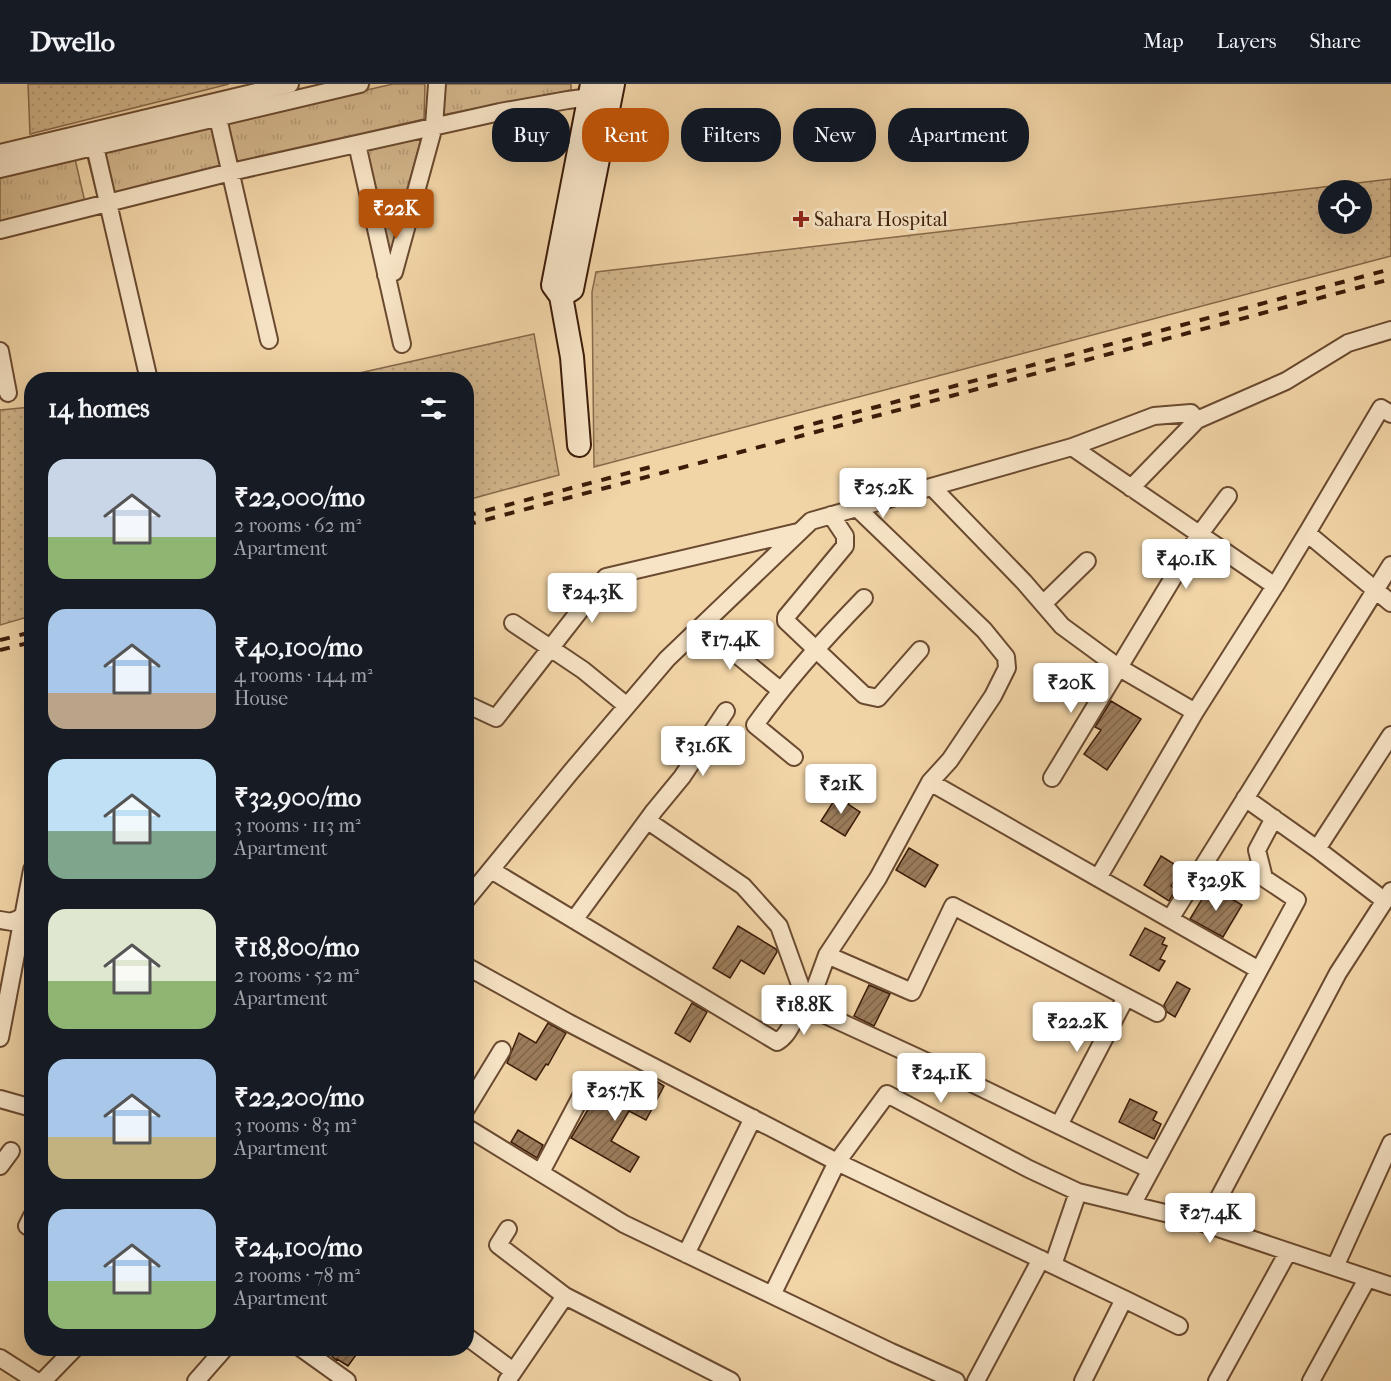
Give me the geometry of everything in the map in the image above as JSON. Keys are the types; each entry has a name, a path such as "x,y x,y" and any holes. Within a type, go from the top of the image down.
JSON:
{"street":[{"path":"0,169 93,139 290,84"},
{"path":"0,153 218,117 360,84"},
{"path":"386,275 394,272 434,126 437,84"},
{"path":"0,230 231,172 601,91 572,290 561,296 572,357 579,445"},
{"path":"218,117 269,340"},
{"path":"93,139 147,372"},
{"path":"357,144 402,344"},
{"path":"1131,488 1197,420 1286,381 1348,343 1391,330"},
{"path":"0,351 8,393"},
{"path":"1098,878 1195,712 1275,586 1381,408 1391,414"},
{"path":"474,890 667,659 811,521 1072,447 1154,416 1191,413 1197,420"},
{"path":"1072,447 1275,586"},
{"path":"932,487 1062,626 1118,667 1195,712"},
{"path":"1052,778 1199,535 1228,496"},
{"path":"491,870 777,1042 782,1039 798,1013 808,1007 827,955 878,878 930,782 950,760 993,696 1007,668 1006,657 984,630 857,508"},
{"path":"831,515 845,536 844,546 786,617 786,621 864,695 878,698 920,650"},
{"path":"474,708 496,718 606,577 799,532"},
{"path":"1307,533 1391,603"},
{"path":"1043,604 1088,561"},
{"path":"1170,919 1391,565"},
{"path":"794,757 755,725 780,690 815,649 864,598"},
{"path":"513,623 583,670 627,706"},
{"path":"702,626 780,690"},
{"path":"574,920 682,777 726,711"},
{"path":"1317,849 1391,735"},
{"path":"930,782 1259,970"},
{"path":"1205,1224 1338,973 1388,896 1245,798"},
{"path":"1132,1205 1297,900 1264,878 1257,850 1274,818"},
{"path":"648,821 743,886 779,927 808,1007 1151,1170"},
{"path":"827,955 912,992 953,906 1157,1013"},
{"path":"0,920 12,922 24,916"},
{"path":"0,1038 24,932"},
{"path":"474,970 569,1023 837,1162 1179,1326"},
{"path":"1059,1125 1126,997"},
{"path":"474,1096 502,1050"},
{"path":"541,1172 587,1084"},
{"path":"772,1295 837,1162 887,1094 1029,1170 1078,1192 1205,1224 1391,1286"},
{"path":"0,1099 24,1106"},
{"path":"686,1254 753,1118"},
{"path":"474,1132 624,1224 956,1381"},
{"path":"1335,1268 1391,1143"},
{"path":"0,1166 11,1151"},
{"path":"976,1381 1047,1262 1078,1192"},
{"path":"508,1229 498,1245 565,1296 722,1379"},
{"path":"1217,1381 1288,1252"},
{"path":"1311,1381 1367,1278"},
{"path":"474,1343 510,1376 565,1296"},
{"path":"1083,1381 1124,1299"},
{"path":"43,1381 67,1356"},
{"path":"196,1381 218,1356"},
{"path":"312,1356 347,1381"},
{"path":"0,1358 36,1381"}],"green space":[{"path":"28,84 229,84 30,134"},
{"path":"393,84 425,84 424,119 238,164 227,122"},
{"path":"443,84 571,84 571,90 442,115"},
{"path":"214,125 224,168 98,198 87,156"},
{"path":"422,135 390,253 366,150"},
{"path":"75,159 85,202 0,225 0,177"},
{"path":"1391,179 1391,256 594,467 592,292 596,272 1318,188 1318,234 1372,234 1372,181"},
{"path":"534,334 559,475 474,498 474,372 364,372"},
{"path":"24,408 24,618 0,625 0,410"}],"building":[{"path":"1111,701 1141,719 1107,770 1084,754 1101,730 1095,727"},
{"path":"839,793 851,800 848,804 860,812 845,836 821,821"},
{"path":"909,848 938,865 925,887 896,870"},
{"path":"1161,856 1182,869 1171,886 1176,889 1169,901 1144,885"},
{"path":"1210,886 1242,905 1223,937 1190,919"},
{"path":"738,926 776,949 777,952 764,974 741,960 730,978 713,968"},
{"path":"1145,928 1165,938 1162,944 1167,946 1160,959 1165,961 1159,971 1130,955"},
{"path":"1177,982 1190,989 1175,1017 1167,1012 1164,1005"},
{"path":"869,985 890,994 874,1026 854,1016"},
{"path":"692,1003 707,1012 690,1042 675,1033"},
{"path":"548,1023 566,1033 548,1065 546,1064 536,1080 507,1063 519,1033 536,1043"},
{"path":"653,1079 664,1086 646,1120 629,1111 611,1141 639,1157 630,1172 571,1138 598,1093 612,1101 621,1086 637,1095 644,1083 649,1086"},
{"path":"1130,1099 1157,1112 1153,1120 1161,1124 1154,1139 1119,1122"},
{"path":"518,1130 543,1145 537,1158 511,1142"},
{"path":"332,1356 355,1356 348,1366"}],"railway":[{"path":"794,429 1391,269"},
{"path":"474,523 1391,279"},
{"path":"474,514 658,465"},
{"path":"0,640 24,634"},
{"path":"0,650 24,644"}],"place":[{"name":"Sahara Hospital","path":"801,219"}]}
